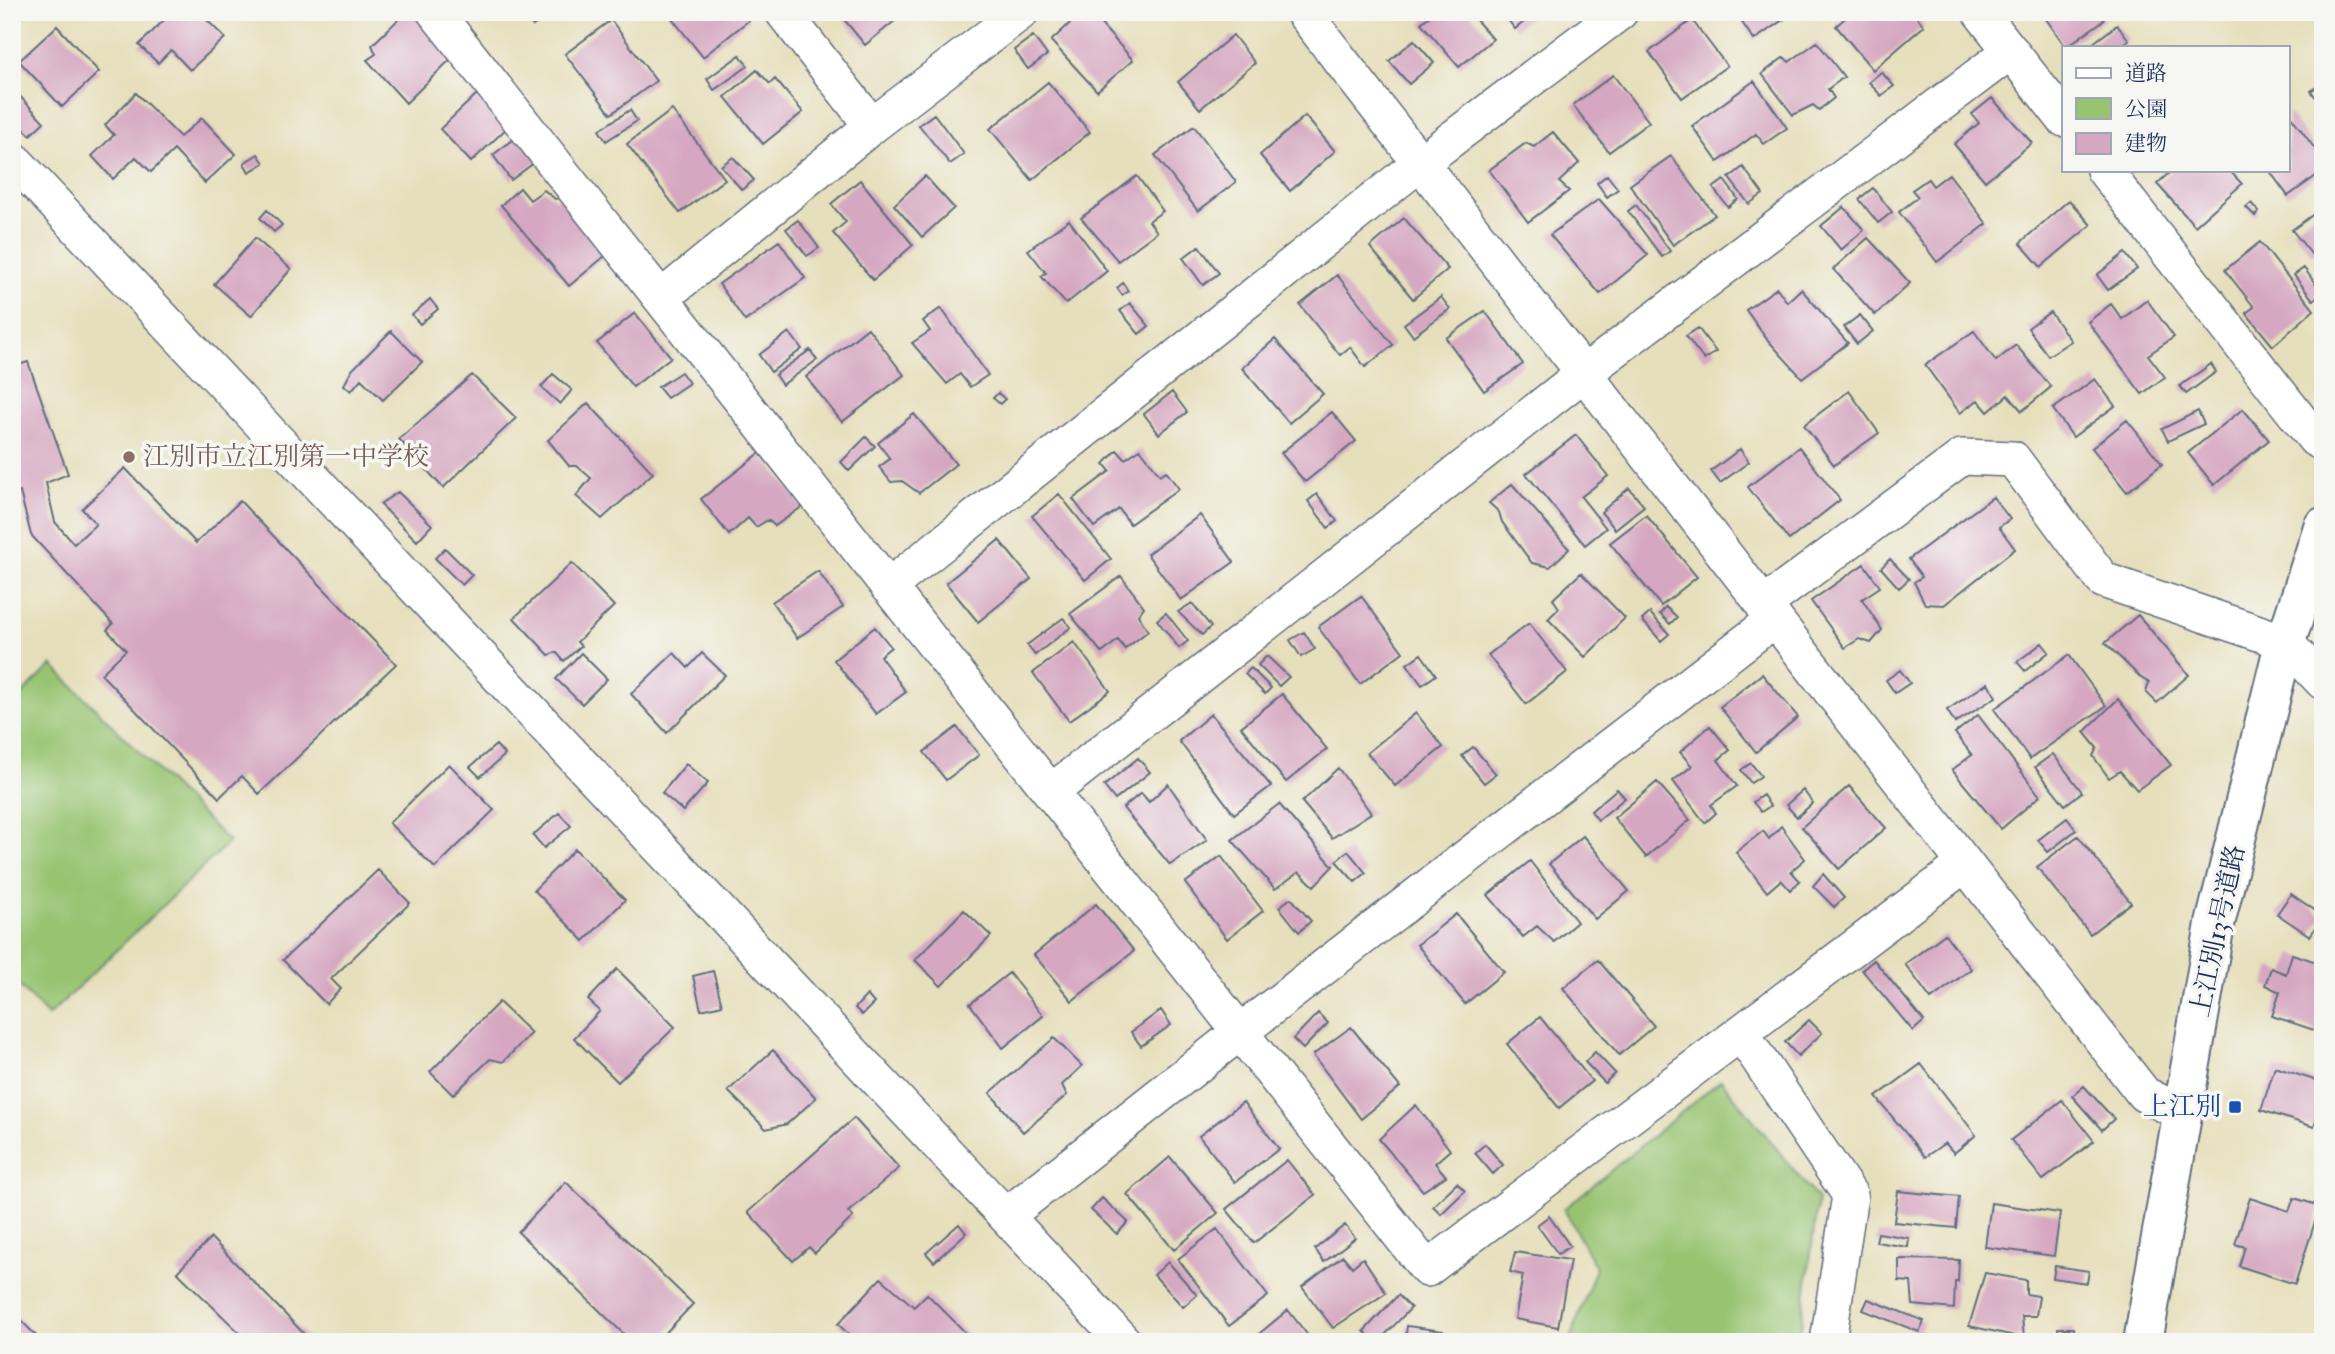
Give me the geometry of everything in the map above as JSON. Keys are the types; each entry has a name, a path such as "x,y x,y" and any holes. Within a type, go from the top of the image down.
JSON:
{"street":[{"path":"435,12 1427,1269 1965,864"},
{"path":"783,12 872,126"},
{"path":"661,298 872,126 1021,12"},
{"path":"1303,12 2144,1094 2183,1114"},
{"path":"888,587 1420,163 1620,12"},
{"path":"1980,12 2062,116"},
{"path":"1051,792 1584,373 2011,51"},
{"path":"12,158 1124,1342"},
{"path":"2106,172 2315,439 2323,443"},
{"path":"1006,1216 1962,457 2014,459 2103,580 2285,642 2323,682"},
{"name":"上江別13号道路","path":"2143,1342 2215,924 2285,642 2323,527"},
{"path":"1741,1033 1850,1195 1828,1342"}],"green space":[{"path":"52,665 229,842 48,1016 12,978 12,704"},
{"path":"1721,1080 1818,1200 1799,1342 1583,1342 1570,1339 1596,1268 1564,1209"}],"building":[{"path":"172,12 202,12 225,38 190,70 171,50 158,63 139,45"},
{"path":"406,12 416,12 456,54 406,103 367,60 376,54 372,45"},
{"path":"522,12 551,12 533,26"},
{"path":"667,12 743,12 749,20 703,57"},
{"path":"838,12 889,12 896,20 865,45"},
{"path":"1082,12 1090,12 1133,60 1097,91 1051,41"},
{"path":"1435,12 1469,12 1493,39 1459,67 1421,23"},
{"path":"1502,12 1533,12 1534,14 1515,29"},
{"path":"1735,12 1794,12 1754,40"},
{"path":"1852,12 1913,12 1924,26 1873,70 1836,26"},
{"path":"2041,12 2099,12 2104,20 2065,46"},
{"path":"611,20 656,81 611,114 565,54"},
{"path":"1692,20 1727,66 1682,98 1649,52"},
{"path":"2117,25 2129,40 2120,46 2089,46"},
{"path":"57,26 99,72 62,107 19,61"},
{"path":"1233,35 1255,63 1200,109 1178,82"},
{"path":"1033,36 1047,55 1028,69 1014,50"},
{"path":"1414,40 1434,63 1409,84 1389,61"},
{"path":"1817,42 1844,77 1828,89 1834,98 1819,110 1813,105 1793,115 1762,74 1784,57 1789,62"},
{"path":"740,55 748,66 714,90 707,79"},
{"path":"757,70 770,84 775,79 803,112 763,144 725,97"},
{"path":"1881,72 1894,86 1881,96 1869,82"},
{"path":"1613,75 1649,122 1609,152 1573,105"},
{"path":"1754,81 1787,128 1764,144 1756,134 1718,162 1692,126"},
{"path":"1048,82 1090,132 1032,180 990,129"},
{"path":"2323,82 2323,107 2311,91"},
{"path":"15,91 44,122 30,135 12,116 12,93"},
{"path":"136,93 180,137 202,118 236,154 205,183 174,150 151,172 136,157 113,179 92,156 114,135 105,125"},
{"path":"478,93 509,126 471,162 440,129"},
{"path":"1992,98 2032,143 1985,181 1954,144 1979,123 1972,114"},
{"path":"630,110 637,121 606,141 599,130"},
{"path":"672,110 725,179 680,213 627,144"},
{"path":"934,114 964,154 950,164 919,125"},
{"path":"2290,115 2323,160 2323,171 2288,196 2270,172 2290,172"},
{"path":"1305,116 1335,151 1290,191 1260,155"},
{"path":"1194,126 1236,182 1198,211 1155,155"},
{"path":"1553,132 1579,163 1559,182 1569,191 1528,222 1489,170 1526,143 1534,147"},
{"path":"519,135 539,159 511,180 493,155"},
{"path":"258,154 264,163 249,172 244,163"},
{"path":"1671,156 1715,215 1673,245 1630,185"},
{"path":"733,157 754,180 742,190 721,166"},
{"path":"1743,167 1763,194 1749,204 1729,178"},
{"path":"2170,172 2231,172 2242,184 2195,226 2157,184"},
{"path":"1949,174 1987,224 1937,262 1899,212 1918,197 1912,190 1928,179 1933,186"},
{"path":"1607,175 1618,189 1607,197 1597,183"},
{"path":"925,176 954,208 922,237 894,205"},
{"path":"1137,176 1163,211 1149,221 1157,232 1118,261 1081,218"},
{"path":"860,180 913,245 873,280 833,233 846,222 831,204"},
{"path":"1724,180 1738,199 1728,207 1713,188"},
{"path":"520,188 530,200 544,190 555,199 564,197 611,251 569,286 501,205"},
{"path":"1873,188 1892,212 1878,223 1859,199"},
{"path":"1599,199 1648,255 1600,294 1550,235"},
{"path":"2069,200 2091,225 2041,267 2020,243"},
{"path":"2251,203 2259,212 2255,216 2246,207"},
{"path":"1636,205 1670,251 1662,257 1628,211"},
{"path":"1844,207 1864,230 1841,250 1821,226"},
{"path":"267,210 282,225 274,232 260,218"},
{"path":"2318,211 2323,218 2323,247 2312,255 2292,230"},
{"path":"1404,218 1448,269 1413,299 1370,247"},
{"path":"798,220 819,248 807,256 786,229"},
{"path":"1069,220 1107,271 1066,304 1041,276 1046,273 1028,250"},
{"path":"255,238 291,269 251,316 214,284"},
{"path":"1868,238 1910,283 1875,315 1833,269"},
{"path":"779,241 805,278 745,321 719,284"},
{"path":"2260,242 2314,310 2273,346 2246,313 2254,307 2225,270"},
{"path":"1199,246 1219,273 1203,285 1183,258"},
{"path":"2125,253 2137,269 2108,290 2097,275"},
{"path":"2304,268 2322,293 2313,300 2294,275"},
{"path":"1337,275 1393,345 1365,367 1350,347 1340,355 1300,305"},
{"path":"1123,283 1128,291 1122,295 1117,288"},
{"path":"1777,288 1787,302 1801,289 1848,343 1802,378 1766,338 1746,310"},
{"path":"1441,297 1450,309 1413,336 1404,324"},
{"path":"430,299 438,309 420,324 412,315"},
{"path":"2147,300 2174,337 2148,355 2165,377 2142,394 2088,322 2111,304 2122,319"},
{"path":"1130,303 1149,326 1139,334 1120,311"},
{"path":"941,308 988,375 970,387 960,374 947,384 912,343 930,331 923,321"},
{"path":"1485,311 1523,364 1484,391 1446,338"},
{"path":"2050,312 2071,341 2048,356 2028,328"},
{"path":"635,313 671,357 633,387 597,343"},
{"path":"1860,315 1873,331 1857,344 1844,327"},
{"path":"868,328 904,375 842,422 806,377"},
{"path":"1698,328 1716,352 1704,360 1686,336"},
{"path":"391,331 422,362 383,400 361,379 351,391 344,385 352,370"},
{"path":"1974,331 1996,361 2016,345 2051,387 2022,411 2008,395 1988,412 1978,400 1960,413 1925,365"},
{"path":"789,332 802,349 771,372 759,355"},
{"path":"1275,339 1323,394 1289,423 1242,368"},
{"path":"810,350 817,360 782,385 775,375"},
{"path":"28,362 68,474 46,483 55,522 74,544 96,524 82,509 125,468 196,543 240,501 396,664 259,794 242,776 219,798 101,674 126,650 107,630 113,624 31,535 20,492 12,495 12,367"},
{"path":"2211,364 2216,372 2186,394 2180,386"},
{"path":"681,372 689,383 667,398 658,387"},
{"path":"553,374 572,390 560,404 541,387"},
{"path":"472,375 516,418 443,488 399,439"},
{"path":"2095,379 2115,406 2073,437 2053,409"},
{"path":"1849,391 1879,433 1834,465 1804,425"},
{"path":"1172,392 1187,412 1159,434 1144,414"},
{"path":"998,393 1005,399 1000,404 993,398"},
{"path":"588,403 653,473 602,519 576,496 591,478 577,466 569,466 548,440"},
{"path":"2243,409 2269,440 2214,485 2188,453"},
{"path":"2198,411 2204,424 2168,441 2162,429"},
{"path":"1332,412 1356,441 1305,482 1281,453"},
{"path":"914,414 956,464 919,493 902,481 891,482 879,467 890,459 878,443"},
{"path":"2127,420 2162,464 2127,492 2092,448"},
{"path":"1576,435 1608,476 1581,497 1606,528 1585,545 1526,474"},
{"path":"866,437 875,446 849,471 841,462"},
{"path":"1799,447 1840,500 1789,540 1748,487"},
{"path":"1140,449 1160,475 1166,471 1179,489 1130,524 1119,509 1094,527 1073,499 1110,471 1104,464 1117,450 1125,459"},
{"path":"1740,449 1749,462 1720,483 1711,471"},
{"path":"760,453 803,506 775,526 768,520 756,527 748,518 729,535 701,499"},
{"path":"1512,484 1569,549 1550,567 1532,563 1502,522 1499,512 1489,503"},
{"path":"1629,488 1644,506 1615,529 1601,512"},
{"path":"398,492 432,525 417,541 380,504"},
{"path":"1059,494 1111,559 1085,580 1032,516"},
{"path":"1317,494 1337,521 1328,528 1308,501"},
{"path":"1993,497 2010,519 1999,527 2015,549 1944,605 1925,604 1914,582 1922,577 1909,559"},
{"path":"1200,515 1234,562 1181,600 1147,554"},
{"path":"1646,515 1697,577 1661,606 1610,543"},
{"path":"999,540 1031,579 978,622 946,583"},
{"path":"445,548 472,575 462,585 435,558"},
{"path":"1890,559 1909,579 1899,588 1881,568"},
{"path":"572,563 614,606 577,642 581,646 564,661 556,652 549,655 514,618"},
{"path":"1864,564 1880,587 1862,599 1882,630 1871,643 1859,639 1845,648 1811,601"},
{"path":"818,571 843,607 797,638 772,602"},
{"path":"1581,573 1625,618 1585,657 1548,619 1559,608 1553,599"},
{"path":"1121,576 1144,607 1138,615 1148,631 1125,649 1118,640 1102,653 1070,614"},
{"path":"1361,596 1403,652 1360,684 1318,627"},
{"path":"1192,603 1211,627 1202,635 1178,612"},
{"path":"1666,607 1677,617 1670,624 1660,614"},
{"path":"1166,613 1188,641 1179,648 1157,620"},
{"path":"1650,613 1669,634 1661,641 1642,620"},
{"path":"2138,615 2189,675 2157,703 2146,692 2149,683 2105,643"},
{"path":"1063,618 1071,627 1035,655 1027,645"},
{"path":"1529,623 1567,672 1526,704 1488,655"},
{"path":"875,627 891,647 880,656 906,692 876,714 834,660"},
{"path":"1304,632 1315,649 1301,657 1290,640"},
{"path":"1074,642 1110,691 1069,721 1033,673"},
{"path":"2042,643 2049,652 2025,671 2017,662"},
{"path":"581,653 607,679 582,704 556,679"},
{"path":"674,653 688,668 702,653 725,675 667,733 631,694"},
{"path":"1421,654 1436,675 1422,685 1407,664"},
{"path":"2069,655 2106,706 2030,759 1994,709"},
{"path":"1267,656 1289,677 1279,686 1258,665"},
{"path":"1251,668 1271,688 1265,694 1245,674"},
{"path":"1900,670 1910,683 1895,693 1886,680"},
{"path":"1762,674 1798,717 1756,752 1720,707"},
{"path":"1988,683 1996,697 1955,723 1947,710"},
{"path":"1282,694 1327,749 1286,782 1241,727"},
{"path":"2118,699 2171,765 2137,790 2120,771 2109,778 2093,756 2097,748 2084,732"},
{"path":"1416,713 1443,747 1395,786 1367,753"},
{"path":"1211,714 1271,786 1234,814 1179,741"},
{"path":"1978,715 2040,796 2001,829 1952,770 1972,755 1955,733"},
{"path":"1710,726 1730,750 1718,760 1737,786 1711,805 1716,813 1705,823 1673,781 1692,766 1680,752"},
{"path":"957,727 979,755 946,780 924,752"},
{"path":"496,745 505,755 480,777 470,767"},
{"path":"1473,747 1496,774 1484,783 1462,756"},
{"path":"2053,754 2082,792 2065,805 2035,767"},
{"path":"1138,758 1150,772 1115,800 1104,786"},
{"path":"1751,763 1761,776 1751,783 1741,770"},
{"path":"449,764 494,810 435,868 389,823"},
{"path":"686,764 708,783 683,811 662,793"},
{"path":"1338,768 1371,813 1332,838 1302,802"},
{"path":"1657,782 1690,820 1646,857 1614,818"},
{"path":"1168,784 1207,840 1170,865 1123,808 1141,793 1149,802"},
{"path":"1849,786 1886,828 1839,869 1802,827"},
{"path":"1617,789 1625,798 1598,820 1591,811"},
{"path":"1803,790 1813,803 1797,817 1786,805"},
{"path":"1763,795 1770,806 1761,812 1753,802"},
{"path":"1279,804 1333,866 1314,886 1299,872 1275,889 1232,840"},
{"path":"559,813 571,826 544,848 533,835"},
{"path":"2067,818 2076,830 2048,852 2038,840"},
{"path":"1781,826 1805,859 1791,871 1800,881 1790,890 1781,880 1767,892 1736,852 1763,831 1769,839"},
{"path":"1583,836 1629,891 1595,919 1549,864"},
{"path":"2078,836 2131,903 2090,934 2037,867"},
{"path":"575,849 625,900 584,941 534,890"},
{"path":"1348,851 1366,873 1355,882 1336,861"},
{"path":"1221,856 1263,911 1227,939 1185,883"},
{"path":"1530,861 1577,922 1554,942 1537,926 1523,937 1488,895"},
{"path":"378,870 410,903 331,979 341,989 326,1004 283,960"},
{"path":"1823,874 1844,898 1834,907 1813,886"},
{"path":"2291,894 2323,916 2310,936 2277,914"},
{"path":"1291,898 1311,921 1299,932 1279,907"},
{"path":"1096,904 1134,951 1072,1001 1034,955"},
{"path":"964,910 991,936 941,986 915,960"},
{"path":"1456,914 1504,972 1465,1004 1417,945"},
{"path":"1945,934 1971,969 1931,999 1905,964"},
{"path":"2292,954 2323,964 2323,1033 2272,1016 2280,992 2265,985 2271,968 2286,974"},
{"path":"1598,960 1654,1026 1619,1055 1563,988"},
{"path":"1874,960 1924,1021 1913,1031 1862,970"},
{"path":"617,969 675,1027 618,1082 574,1038 600,1011 588,1000"},
{"path":"713,971 722,1005 701,1010 693,976"},
{"path":"1009,973 1043,1016 1003,1048 970,1004"},
{"path":"867,995 874,1003 862,1015 855,1008"},
{"path":"499,1002 531,1033 503,1062 490,1059 453,1095 430,1072"},
{"path":"1161,1010 1171,1025 1141,1046 1131,1032"},
{"path":"1318,1013 1328,1023 1303,1049 1293,1039"},
{"path":"1540,1017 1592,1081 1559,1108 1507,1044"},
{"path":"1809,1020 1822,1033 1798,1056 1785,1042"},
{"path":"1351,1027 1400,1087 1361,1119 1313,1055"},
{"path":"1054,1038 1082,1066 1062,1085 1067,1095 1023,1132 990,1093"},
{"path":"773,1050 816,1098 787,1124 766,1129 728,1091"},
{"path":"1595,1052 1615,1073 1605,1083 1585,1062"},
{"path":"1921,1064 1976,1135 1954,1153 1945,1143 1925,1157 1876,1097"},
{"path":"2275,1067 2323,1083 2323,1101 2314,1127 2261,1110"},
{"path":"2084,1086 2114,1119 2102,1130 2072,1096"},
{"path":"2062,1100 2094,1141 2043,1180 2011,1140"},
{"path":"1243,1102 1279,1149 1235,1182 1199,1136"},
{"path":"1416,1105 1450,1150 1435,1163 1446,1176 1423,1191 1379,1139"},
{"path":"854,1118 899,1168 848,1212 853,1217 815,1253 809,1247 793,1261 748,1212"},
{"path":"1485,1144 1503,1165 1493,1174 1475,1153"},
{"path":"1170,1157 1218,1213 1174,1250 1127,1194"},
{"path":"1287,1160 1315,1195 1254,1243 1226,1209"},
{"path":"566,1182 693,1304 657,1342 632,1342 518,1232"},
{"path":"1457,1183 1465,1191 1441,1214 1433,1206"},
{"path":"1898,1191 1959,1197 1956,1228 1894,1222"},
{"path":"1102,1198 1128,1222 1117,1234 1091,1210"},
{"path":"2250,1198 2289,1211 2294,1198 2320,1206 2295,1284 2239,1266 2245,1247 2235,1244"},
{"path":"1991,1203 2060,1213 2054,1256 1985,1247"},
{"path":"1549,1216 1570,1246 1558,1254 1537,1225"},
{"path":"959,1224 966,1233 934,1262 926,1253"},
{"path":"1345,1225 1355,1238 1324,1262 1315,1249"},
{"path":"1217,1229 1268,1296 1229,1326 1178,1259"},
{"path":"1878,1233 1909,1238 1908,1247 1876,1242"},
{"path":"211,1238 312,1342 235,1342 241,1334 177,1272"},
{"path":"1515,1252 1570,1260 1558,1327 1515,1319 1523,1275 1510,1272"},
{"path":"1343,1256 1352,1267 1363,1258 1386,1293 1333,1328 1302,1287"},
{"path":"1899,1259 1959,1260 1954,1309 1913,1305 1911,1282 1899,1281"},
{"path":"1168,1262 1197,1295 1183,1307 1154,1275"},
{"path":"2055,1266 2089,1271 2087,1283 2053,1278"},
{"path":"1985,1273 2026,1280 2026,1294 2039,1296 2036,1316 2022,1316 2024,1338 1969,1326"},
{"path":"881,1278 914,1307 927,1294 973,1340 856,1342 838,1324"},
{"path":"1398,1295 1411,1308 1375,1342 1364,1331"},
{"path":"1868,1299 1924,1321 1919,1332 1863,1310"},
{"path":"1288,1310 1313,1342 1249,1342"},
{"path":"12,1311 42,1342 12,1342"},
{"path":"1407,1326 1443,1331 1441,1342 1405,1342"},
{"path":"2058,1328 2074,1328 2075,1342 2058,1342"},
{"path":"1879,1337 1895,1340 1895,1342 1878,1342"}],"place":[{"name":"江別市立江別第一中学校","path":"129,457"},
{"name":"上江別","path":"2235,1107"}]}
